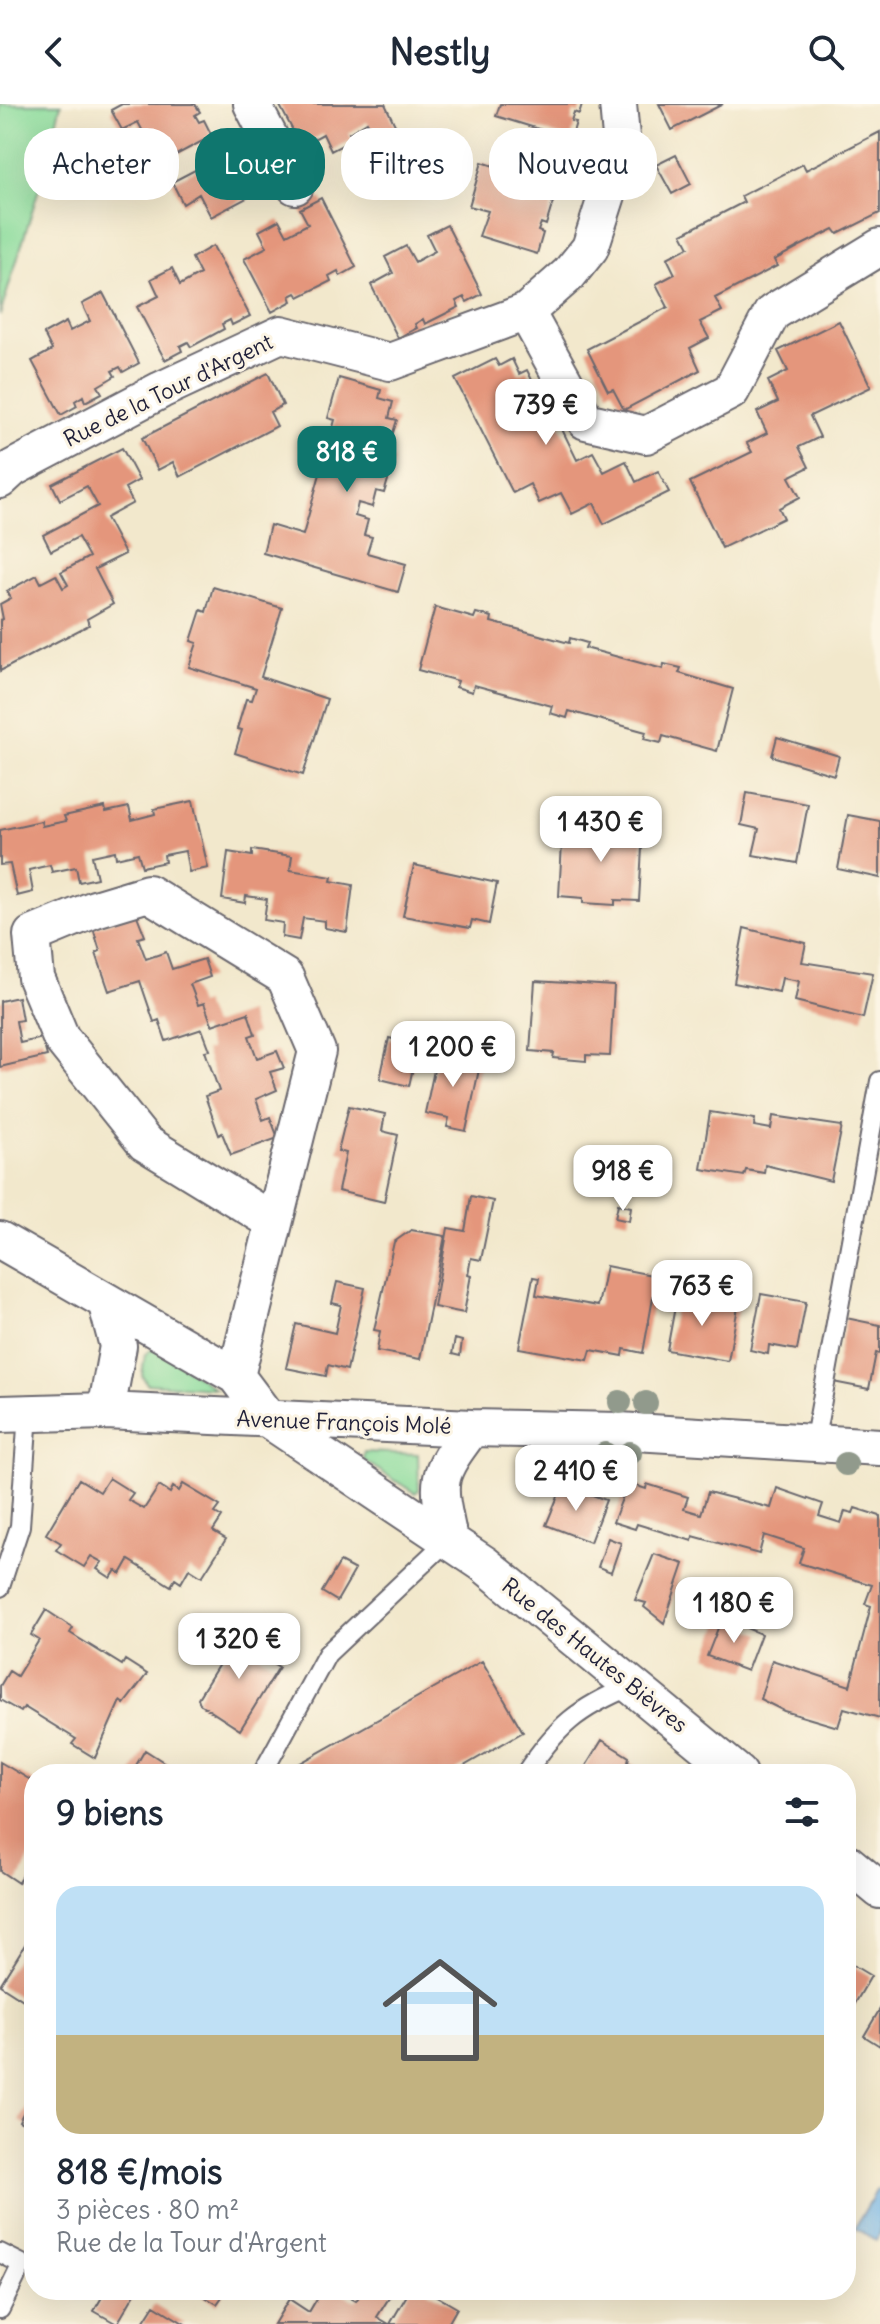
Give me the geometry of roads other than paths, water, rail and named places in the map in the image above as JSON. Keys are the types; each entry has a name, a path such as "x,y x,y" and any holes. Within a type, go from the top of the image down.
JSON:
{"street":[{"path":"252,104 265,128"},
{"name":"Rue de la Tour d'Argent","path":"0,480 13,468 161,390 281,334 390,362 526,312 569,274 590,248 622,148 618,104"},
{"path":"526,312 586,421 646,435 731,391 772,313 880,247"},
{"path":"236,1376 317,1051 285,977 148,893 95,909 32,935 36,978 61,1038 145,1143 274,1222"},
{"path":"0,1240 236,1376 269,1420"},
{"path":"106,1301 118,1346 106,1411"},
{"name":"Avenue François Molé","path":"14,1414 106,1411 472,1428 619,1431 880,1447"},
{"name":"Rue des Hautes Bièvres","path":"269,1420 449,1539 727,1764"},
{"path":"449,1539 441,1501 442,1466 472,1428"},
{"path":"856,1870 880,1890"}],"lane":[{"path":"814,1444 880,1081"},
{"path":"0,1587 20,1526 14,1414"},
{"path":"267,1764 327,1654 449,1539"},
{"path":"532,1764 550,1736 591,1703 631,1686"},
{"path":"0,2253 22,2264 0,2309"}],"water":[{"path":"877,2189 880,2191 880,2233 876,2240 856,2226"}]}
